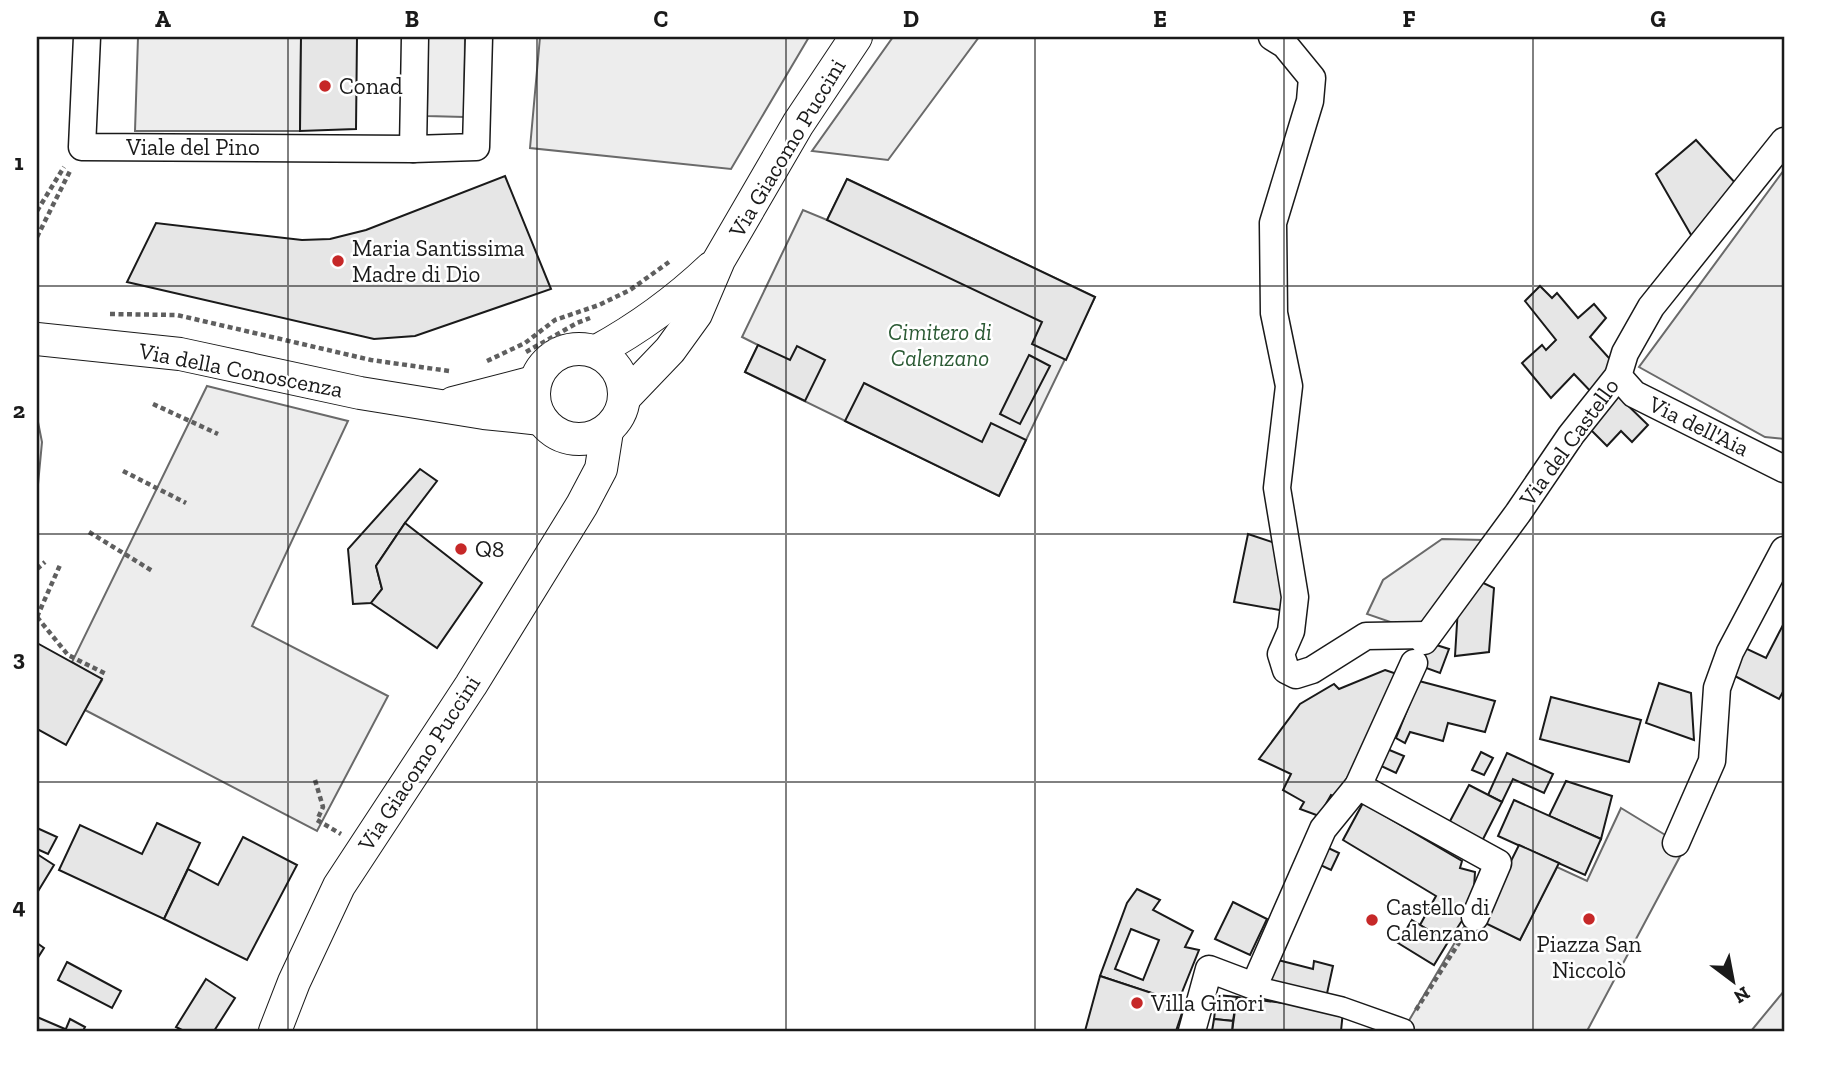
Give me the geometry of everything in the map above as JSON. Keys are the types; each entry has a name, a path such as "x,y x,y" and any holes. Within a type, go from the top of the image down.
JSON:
{"street":[{"path":"82,147 87,37"},
{"path":"413,149 415,37"},
{"name":"Viale del Pino","path":"82,147 476,147 479,37"},
{"name":"Via Giacomo Puccini","path":"275,1031 294,982 344,878 471,685 582,505 601,470 607,430 620,416 625,397 670,350 696,314 719,260 798,124 856,37"},
{"path":"1272,37 1284,45 1312,78 1310,100 1273,223 1274,313 1289,386 1277,488 1295,597 1291,631 1281,654 1286,670 1296,675 1312,670 1366,636 1422,646"},
{"name":"Via del Castello","path":"1254,986 1323,829 1358,786 1422,646 1571,435 1618,376 1625,353 1651,307 1784,141"},
{"name":"Via Giacomo Puccini","path":"527,369 544,365 559,353 578,348 597,351 631,332 684,293 719,260"},
{"name":"Via della Conoscenza","path":"37,340 180,354 360,393 484,413 541,419"},
{"path":"597,351 612,362 622,378 625,397"},
{"path":"527,369 533,401 541,419 554,433 571,439 590,439 607,430"},
{"name":"Via della Conoscenza","path":"444,405 527,369"},
{"name":"Via dell'Aia","path":"1618,376 1634,394 1784,469"},
{"path":"571,439 583,464 582,505"},
{"path":"1676,843 1712,761 1717,688 1730,652 1784,550"},
{"path":"1358,786 1498,863 1475,917"},
{"path":"1192,1031 1209,969 1254,986 1342,1007 1404,1028"}],"path":[{"path":"37,211 75,149 82,147"},
{"path":"37,237 82,147"},
{"path":"481,364 525,343 555,320 599,305 630,290 674,258"},
{"path":"131,321 104,317 177,316 371,359 445,371 457,369"},
{"path":"527,369 577,323 597,316"},
{"path":"266,343 408,372"},
{"path":"153,404 218,434"},
{"path":"123,471 186,503"},
{"path":"89,532 154,572"},
{"path":"37,569 45,562"},
{"path":"60,565 37,617 68,655 106,674"},
{"path":"315,780 323,807 317,820 325,825"},
{"path":"1404,1028 1475,917"}],"shaded area":[{"path":"138,37 301,37 300,131 135,131"},
{"path":"428,37 465,37 464,117 427,116"},
{"path":"540,37 809,37 731,169 530,148"},
{"path":"893,37 979,37 888,160 812,151"},
{"path":"1784,170 1784,439 1765,437 1639,367"},
{"name":"Cimitero di Calenzano","path":"847,179 1095,297 999,496 745,372 758,345 742,337 803,210 827,220"},
{"path":"207,386 348,421 252,626 388,696 317,831 85,710 102,680 72,662"},
{"path":"37,417 42,442 37,495"},
{"path":"1442,539 1484,540 1428,635 1367,614 1383,580"},
{"name":"Piazza San Niccolò","path":"1621,808 1685,847 1587,1031 1405,1031 1471,915 1520,940 1557,867 1587,881"},
{"path":"1784,991 1784,1031 1751,1031"}],"building":[{"path":"301,37 357,37 356,129 300,131"},
{"path":"1696,140 1738,186 1694,240 1656,174"},
{"name":"Maria Santissima Madre di Dio","path":"505,176 551,289 415,336 374,339 127,282 156,223 302,240 330,239 366,230"},
{"path":"847,179 1095,297 1066,360 1032,344 1042,322 827,220"},
{"path":"1540,286 1552,298 1557,293 1578,318 1594,304 1606,318 1590,337 1618,368 1595,396 1574,374 1551,398 1522,363 1542,345 1546,350 1556,340 1525,301"},
{"path":"758,345 790,360 797,346 825,360 805,401 745,372"},
{"path":"1029,355 1050,366 1020,424 1000,414"},
{"path":"864,383 982,442 991,423 1026,440 999,496 845,421"},
{"path":"1615,393 1648,425 1632,442 1621,431 1607,446 1585,424"},
{"path":"420,469 437,481 376,566 382,589 371,603 353,604 348,549"},
{"path":"405,523 482,583 437,648 371,603 382,589 376,566"},
{"path":"1248,534 1284,546 1285,611 1234,602"},
{"path":"1477,580 1494,588 1489,652 1455,656 1458,607"},
{"path":"1784,623 1784,690 1779,699 1729,673 1743,647 1766,658"},
{"path":"1417,639 1449,649 1440,673 1407,661"},
{"path":"37,643 102,679 66,745 37,729"},
{"path":"1385,670 1403,676 1340,799 1331,795 1319,816 1300,809 1304,802 1283,790 1291,774 1259,759 1300,704 1334,684 1339,689"},
{"path":"1419,681 1495,701 1485,732 1448,723 1443,741 1410,732 1405,743 1396,738"},
{"path":"1659,683 1691,693 1694,740 1646,723"},
{"path":"1551,697 1641,720 1629,762 1540,739"},
{"path":"1387,749 1404,756 1396,773 1379,765"},
{"path":"1481,752 1493,758 1484,775 1472,770"},
{"path":"1507,753 1553,774 1544,793 1513,779 1502,802 1488,795"},
{"path":"1566,781 1612,796 1601,839 1549,816"},
{"path":"1469,785 1502,802 1480,845 1448,825"},
{"path":"1514,800 1601,839 1585,875 1498,836"},
{"path":"1363,803 1462,861 1460,868 1475,872 1473,904 1448,942 1420,925 1436,896 1343,840"},
{"path":"157,823 200,843 164,919 59,870 80,825 142,854"},
{"path":"37,828 57,837 48,854 37,849"},
{"path":"243,837 297,865 247,960 164,919 188,869 218,885"},
{"path":"1519,845 1559,863 1520,940 1481,921"},
{"path":"1324,846 1339,853 1331,870 1316,863"},
{"path":"37,854 54,865 37,893"},
{"path":"1137,889 1160,900 1153,910 1193,931 1185,947 1199,950 1178,1002 1100,976 1127,903","holes":["1131,929 1159,940 1143,980 1115,969"]},
{"path":"1233,902 1267,919 1250,955 1215,939"},
{"path":"1412,920 1448,942 1434,965 1398,943"},
{"path":"37,943 44,948 37,959"},
{"path":"1274,959 1313,969 1314,961 1333,966 1326,998 1267,983"},
{"path":"67,962 121,991 112,1008 58,980"},
{"name":"Villa Ginori","path":"1100,976 1185,1004 1176,1031 1085,1031"},
{"path":"206,979 235,998 214,1031 184,1031 176,1027"},
{"path":"1217,995 1237,997 1233,1021 1214,1019"},
{"path":"1237,997 1343,1011 1341,1031 1232,1031"},
{"path":"37,1017 65,1029 65,1031 37,1031"},
{"path":"70,1019 85,1027 83,1031 65,1031"},
{"path":"1214,1019 1233,1021 1232,1031 1212,1031"}],"place":[{"name":"Conad","path":"325,86"},
{"name":"Maria Santissima Madre di Dio","path":"338,261"},
{"name":"Q8","path":"461,549"},
{"name":"Piazza San Niccolò","path":"1589,919"},
{"name":"Castello di Calenzano","path":"1372,920"},
{"name":"Villa Ginori","path":"1137,1003"}]}
